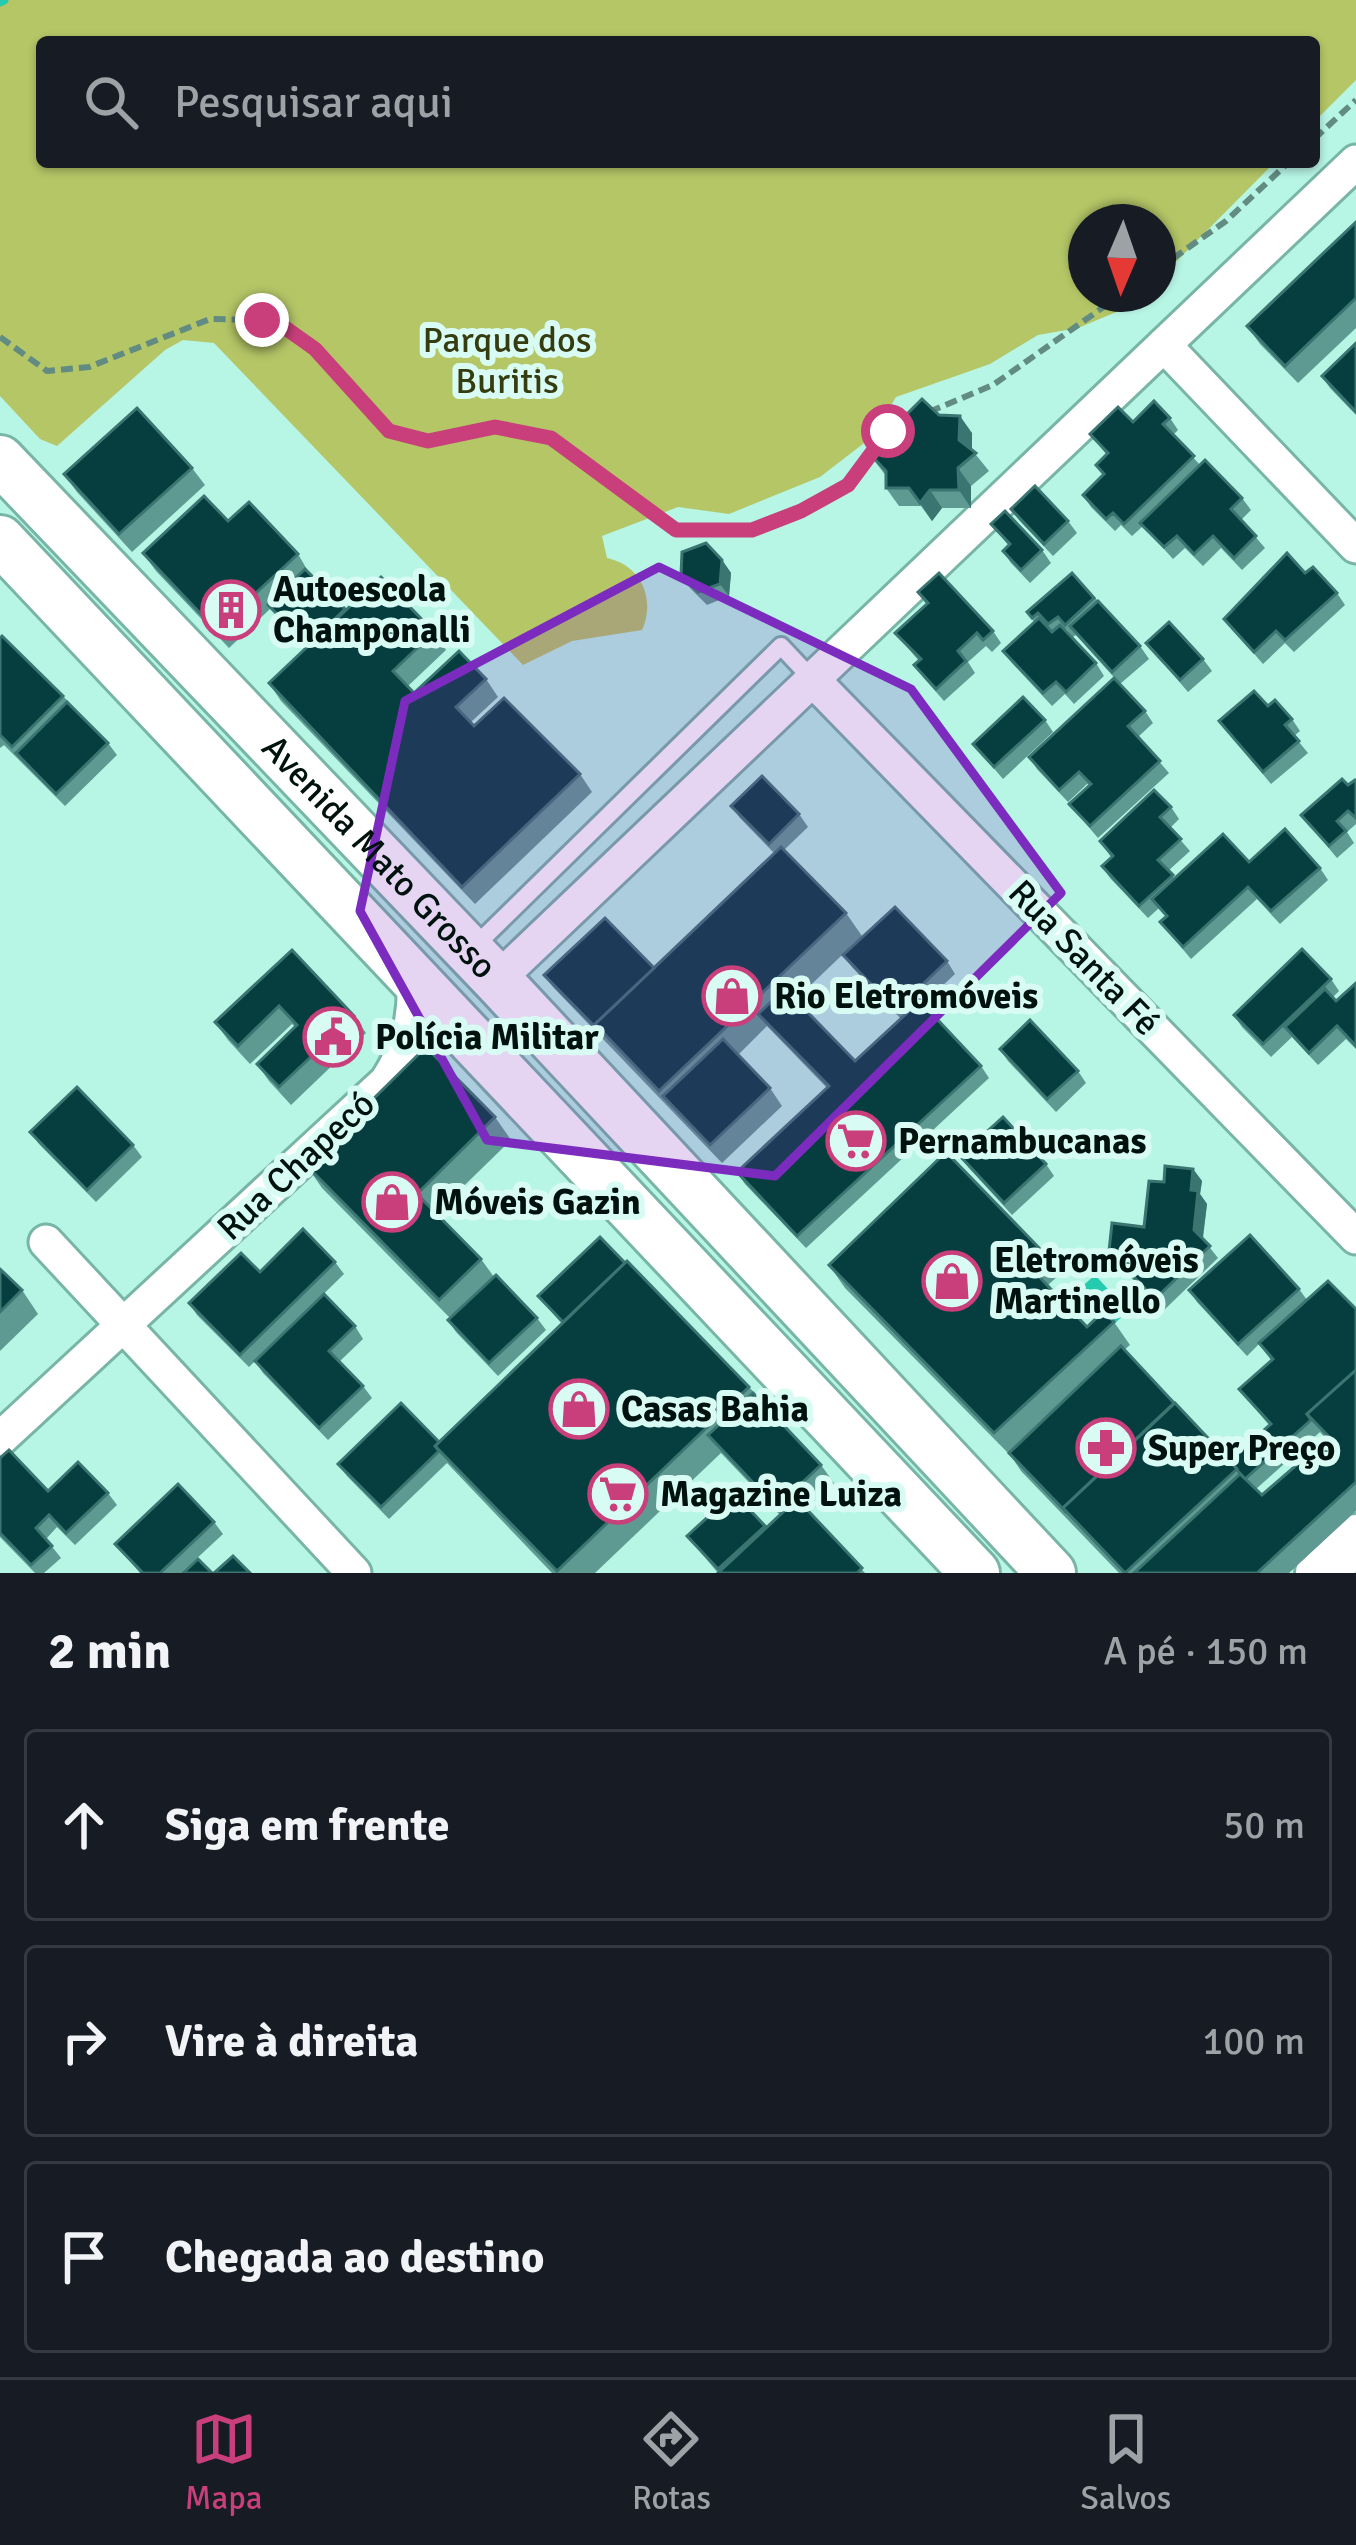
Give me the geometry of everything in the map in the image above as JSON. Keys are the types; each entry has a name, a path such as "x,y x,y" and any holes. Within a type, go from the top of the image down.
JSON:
{"main road":[{"name":"Avenida Mato Grosso","path":"0,460 483,966 1051,1573"},
{"name":"Avenida Mato Grosso","path":"0,540 975,1573"},
{"path":"1320,1573 1356,1540"}],"street":[{"path":"483,966 813,680 1356,162"},
{"path":"1164,345 1356,546"},
{"name":"Rua Santa Fé","path":"813,680 1356,1237"},
{"name":"Rua Chapecó","path":"0,1439 387,1081 405,1053 415,1003 414,976"},
{"path":"46,1242 354,1573"}],"lane":[{"path":"483,966 781,646 813,680"}],"path":[{"path":"1320,133 1356,100"},
{"path":"1176,256 1226,221 1283,168"},
{"path":"909,420 993,385 1096,312"},
{"path":"0,337 18,355 47,371 89,367 210,320 262,320 284,327 315,349 389,431 428,441 495,427 551,438 676,530 752,530 801,511 848,485 888,431 898,426"}],"highlighted area":[{"path":"659,567 911,689 1061,893 775,1176 487,1140 360,911 405,701"}],"green space":[{"name":"Parque dos Buritis","path":"0,0 1356,0 1356,80 1320,116 1320,36 36,36 36,168 1269,168 1176,262 1176,204 1068,204 1068,312 1116,312 1078,328 1038,335 990,364 896,397 872,437 820,477 729,514 678,507 602,536 607,558 629,568 642,585 647,607 642,630 572,641 523,665 214,343 183,340 165,350 57,446 40,439 0,396"}],"shaded area":[{"path":"1095,1275 1128,1311 1112,1326 1078,1290"}],"building":[{"path":"1356,222 1356,298 1285,366 1247,326"},
{"path":"1356,343 1356,412 1322,376"},
{"path":"922,399 939,415 960,416 959,440 976,453 958,468 959,490 930,490 920,503 909,488 886,488 886,471 868,452 886,434 888,414 906,415"},
{"path":"1154,401 1170,418 1163,424 1194,456 1124,524 1113,513 1106,519 1083,495 1104,474 1096,465 1108,453 1090,434 1118,407 1133,422"},
{"path":"137,408 192,468 119,534 64,474"},
{"path":"1205,460 1242,498 1231,509 1256,536 1234,558 1213,536 1194,554 1177,536 1164,547 1140,523"},
{"path":"1035,486 1068,521 1044,544 1011,509"},
{"name":"Autoescola Champonalli","path":"204,496 228,521 249,502 298,554 216,630 143,553"},
{"path":"1005,511 1042,550 1021,570 1003,551 1010,544 991,524"},
{"path":"706,543 722,560 720,584 698,592 681,576 682,552"},
{"path":"1287,553 1305,573 1313,567 1337,593 1285,640 1276,631 1254,652 1224,619"},
{"path":"305,569 345,609 308,645 268,605"},
{"path":"939,573 993,631 983,640 977,633 958,651 966,661 936,689 914,665 921,659 895,633 928,603 918,592"},
{"path":"1072,573 1094,598 1065,625 1058,617 1048,624 1038,613 1032,618 1027,612"},
{"path":"381,577 434,632 393,671 414,693 459,651 486,679 456,707 474,726 504,698 580,774 462,887 269,683"},
{"path":"1098,601 1140,646 1112,672 1070,626"},
{"path":"1039,618 1052,632 1060,625 1096,663 1066,692 1056,682 1043,693 1003,651"},
{"path":"1169,622 1203,659 1180,680 1146,643"},
{"path":"2,636 63,696 12,747 0,735"},
{"path":"1114,678 1145,711 1128,726 1160,761 1090,826 1069,804 1091,784 1079,772 1059,790 1029,757"},
{"path":"1254,691 1268,706 1275,700 1292,719 1285,725 1299,741 1263,772 1219,721"},
{"path":"1023,697 1045,720 994,767 973,744"},
{"path":"67,702 108,743 56,794 16,753"},
{"path":"762,776 799,814 769,844 731,806"},
{"path":"1342,779 1348,785 1356,781 1356,818 1348,811 1337,821 1346,831 1329,846 1301,815"},
{"path":"1154,790 1171,807 1160,817 1181,839 1158,860 1173,875 1139,906 1102,866 1113,856 1100,841"},
{"path":"1285,829 1320,868 1271,911 1248,887 1183,947 1160,922 1167,916 1152,899 1223,834 1249,862"},
{"name":"Rio Eletromóveis","path":"781,847 846,913 659,1091 595,1024"},
{"path":"895,907 947,961 896,1010 843,955"},
{"path":"605,918 654,968 595,1024 603,1035 544,975"},
{"path":"1302,949 1331,979 1263,1044 1234,1015"},
{"path":"292,950 354,1016 279,1087 257,1064 297,1025 279,1006 238,1046 215,1022"},
{"path":"1356,983 1356,1046 1337,1026 1309,1053 1285,1027 1325,989 1336,1001"},
{"name":"Pernambucanas","path":"785,989 855,1061 920,1001 981,1066 797,1236 737,1172 829,1086 758,1014"},
{"path":"1030,1020 1078,1071 1047,1099 1000,1049"},
{"path":"723,1039 770,1088 710,1145 663,1096"},
{"name":"Móveis Gazin","path":"426,1047 495,1117 417,1194 481,1259 439,1300 306,1165"},
{"path":"77,1087 133,1145 87,1190 30,1132"},
{"path":"1003,1117 1046,1164 1004,1203 960,1156"},
{"path":"946,1152 1042,1251 1028,1265 1087,1327 1104,1311 1114,1322 994,1433 829,1265"},
{"path":"1165,1166 1193,1169 1191,1190 1198,1191 1194,1230 1210,1246 1155,1299 1109,1251 1112,1223 1144,1227 1149,1181 1164,1182"},
{"path":"303,1229 335,1262 240,1355 189,1303 241,1253 260,1272"},
{"path":"1250,1235 1299,1289 1238,1344 1189,1290"},
{"path":"600,1237 625,1263 563,1322 538,1296"},
{"path":"627,1261 749,1387 557,1571 435,1446"},
{"path":"0,1269 22,1290 0,1312"},
{"path":"496,1275 537,1318 489,1363 448,1320"},
{"path":"1328,1281 1356,1309 1356,1370 1307,1414 1311,1420 1245,1479 1229,1461 1271,1424 1239,1389 1273,1359 1259,1343"},
{"path":"324,1294 355,1326 329,1351 363,1386 319,1428 255,1361"},
{"name":"Super Preço","path":"1121,1346 1174,1403 1063,1508 1067,1513 1009,1453"},
{"path":"1356,1370 1356,1482 1257,1573 1134,1573 1240,1474 1262,1495 1329,1437 1307,1414"},
{"path":"753,1393 821,1465 776,1507 708,1435"},
{"path":"401,1403 439,1442 435,1446 439,1451 381,1507 338,1464"},
{"path":"1175,1403 1237,1469 1125,1573 1063,1508"},
{"path":"9,1450 48,1491 78,1462 108,1493 66,1533 49,1515 36,1528 52,1546 31,1565 0,1533 0,1458"},
{"path":"178,1484 214,1522 160,1573 143,1573 115,1544"},
{"path":"734,1493 765,1526 718,1569 687,1536"},
{"path":"797,1499 862,1568 857,1573 718,1573"},
{"path":"233,1556 250,1573 214,1573"},
{"path":"198,1559 212,1573 183,1573"}],"waterway":[{"path":"0,2 4,0"}],"place":[{"name":"Autoescola Champonalli","path":"231,610"},
{"name":"Rio Eletromóveis","path":"732,996"},
{"name":"Polícia Militar","path":"333,1037"},
{"name":"Pernambucanas","path":"856,1141"},
{"name":"Móveis Gazin","path":"392,1202"},
{"name":"Eletromóveis Martinello","path":"952,1281"},
{"name":"Casas Bahia","path":"579,1409"},
{"name":"Super Preço","path":"1106,1448"},
{"name":"Magazine Luiza","path":"618,1494"}],"route":[{"path":"262,320 284,327 315,349 389,431 428,441 495,427 551,438 676,530 752,530 801,511 848,485 888,431"}]}
